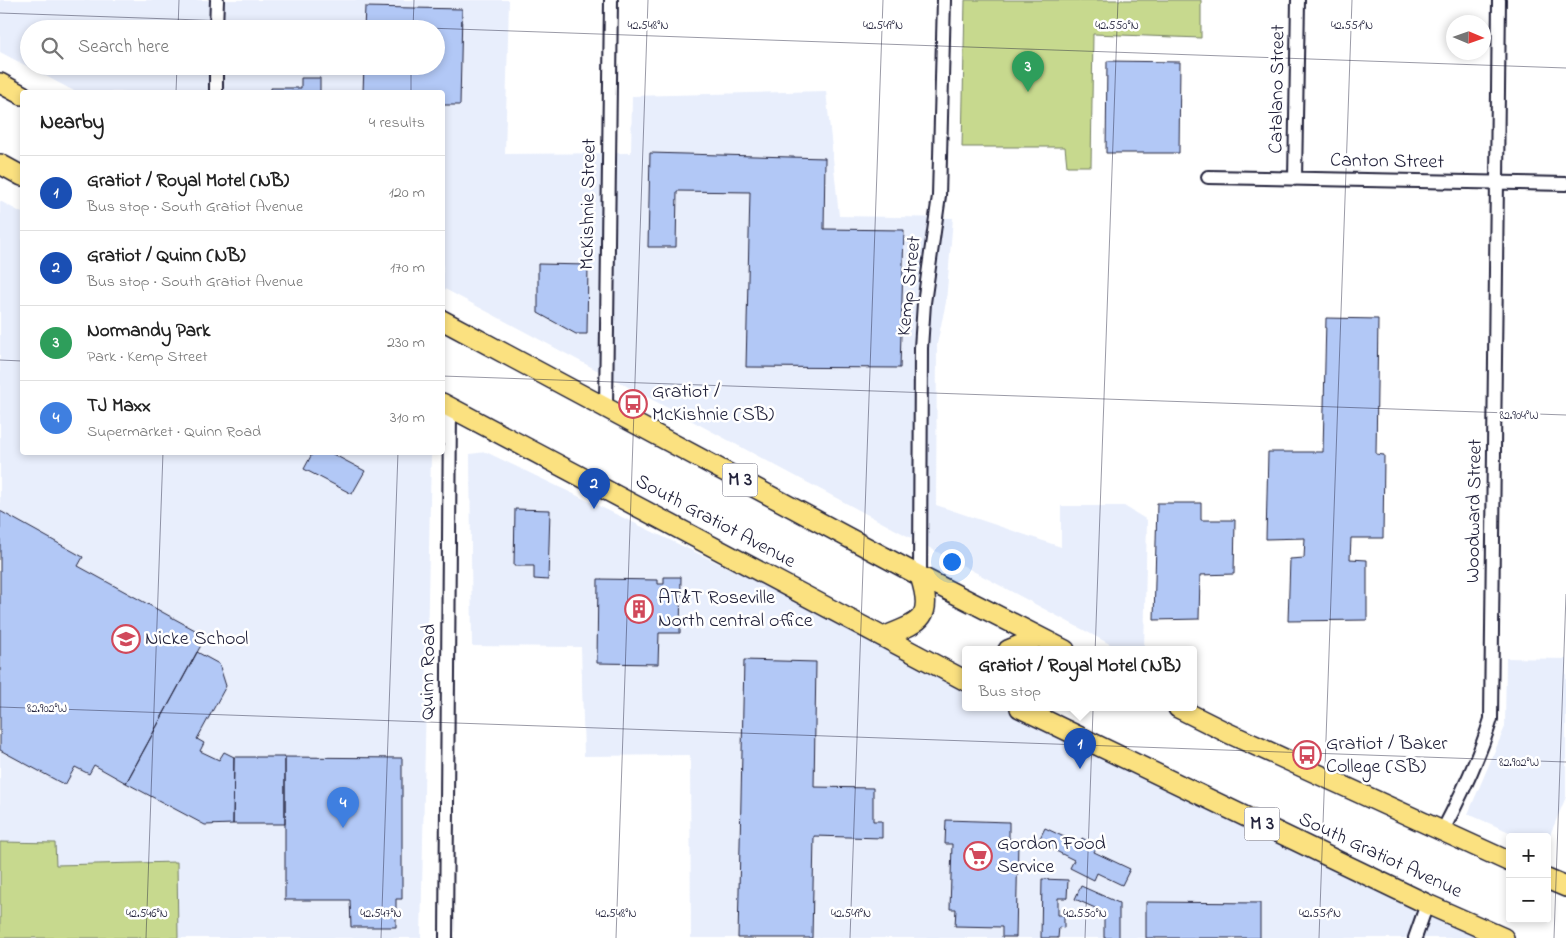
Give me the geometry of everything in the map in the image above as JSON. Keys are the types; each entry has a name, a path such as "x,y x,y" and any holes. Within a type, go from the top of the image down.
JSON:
{"main road":[{"path":"0,83 20,94"},
{"path":"0,164 20,175"},
{"name":"M 3","path":"445,322 920,576 1057,646"},
{"name":"South Gratiot Avenue","path":"446,405 962,679"},
{"path":"883,636 910,626 921,618 926,607 926,594 920,576"},
{"path":"1017,646 1038,637"},
{"name":"South Gratiot Avenue","path":"1026,711 1427,904 1504,938"},
{"path":"1184,711 1506,860"},
{"path":"1551,881 1566,887"}],"street":[{"path":"216,0 216,20"},
{"name":"McKishnie Street","path":"606,408 611,0"},
{"name":"Kemp Street","path":"920,576 922,348 924,303 940,196 944,0"},
{"name":"Catalano Street","path":"1296,179 1298,0"},
{"name":"Woodward Street","path":"1442,832 1455,808 1485,738 1491,719 1499,0"},
{"path":"216,75 216,90"},
{"name":"Canton Street","path":"1208,177 1566,184"},
{"name":"Quinn Road","path":"446,405 446,938"},
{"path":"1415,938 1427,904"}],"shaded area":[{"path":"0,0 509,0 505,154 631,153 632,96 826,91 839,216 953,218 946,302 937,344 936,505 1061,547 1061,506 1124,506 1147,520 1144,646 1114,646 445,289 445,90 72,90 44,75 445,75 445,20 20,20 20,63 0,52"},
{"path":"0,201 20,212 20,455 431,455 421,938 178,938 177,862 55,865 55,843 0,842"},
{"path":"486,452 962,680 962,711 1026,711 1499,938 691,938 690,755 584,756 581,647 472,646 470,454"},
{"path":"1506,658 1566,659 1566,797 1551,833 1512,833 1468,814 1505,727"}],"green space":[{"path":"965,0 1201,0 1201,38 1093,34 1091,166 1067,166 1065,147 962,147"},
{"path":"0,842 55,843 56,865 177,862 178,938 0,938"}],"building":[{"path":"365,7 462,9 460,105 445,105 445,90 363,90 364,75 445,75 445,20 364,20"},
{"path":"1107,61 1180,62 1179,153 1106,153"},
{"path":"301,78 320,78 320,90 271,90 271,88 301,88"},
{"path":"650,153 825,158 824,229 904,230 900,368 746,367 750,192 677,191 676,247 648,247"},
{"path":"538,264 588,265 587,334 576,334 538,313"},
{"path":"1326,318 1378,319 1376,454 1384,455 1383,538 1351,538 1350,559 1367,560 1367,620 1288,621 1290,559 1304,558 1305,538 1266,539 1268,452 1323,452"},
{"path":"311,455 335,455 365,471 352,494 304,469"},
{"path":"1157,503 1201,503 1201,520 1235,520 1234,574 1200,575 1199,619 1154,620"},
{"path":"515,509 550,510 548,580 534,579 534,566 514,566"},
{"path":"0,511 83,557 78,566 206,636 126,783 94,765 89,774 75,767 65,785 0,750"},
{"name":"AT&T Roseville North central office","path":"664,577 681,577 680,633 659,633 658,664 597,663 598,579 658,580 658,584 664,584"},
{"path":"197,652 219,664 226,686 197,739 204,743 200,751 219,760 224,752 234,757 233,824 205,825 126,783"},
{"path":"744,660 816,662 814,787 873,788 873,821 882,821 882,838 814,836 812,938 738,938"},
{"path":"234,757 285,757 285,824 233,824"},
{"path":"285,757 402,758 402,899 396,899 396,927 351,927 350,900 285,900"},
{"path":"946,820 1009,822 1009,839 1018,840 1016,937 1002,937 1002,927 955,926 956,909 950,909 952,844 945,844"},
{"path":"1045,828 1079,844 1082,838 1097,846 1094,852 1130,869 1122,885 1097,873 1094,880 1070,868 1074,860 1038,842"},
{"path":"1042,879 1068,880 1067,898 1058,898 1058,915 1064,915 1064,928 1059,927 1058,938 1041,938"},
{"path":"1081,886 1119,903 1119,938 1104,938 1104,912 1075,899"},
{"path":"1146,902 1260,903 1260,938 1146,938"}],"place":[{"name":"Normandy Park","path":"1028,92"},
{"name":"Gratiot / McKishnie (SB)","path":"633,404"},
{"name":"Gratiot / Quinn (NB)","path":"594,509"},
{"name":"AT&T Roseville North central office","path":"639,609"},
{"name":"Nicke School","path":"126,639"},
{"name":"Gratiot / Baker College (SB)","path":"1307,755"},
{"name":"Gratiot / Royal Motel (NB)","path":"1080,769"},
{"name":"TJ Maxx","path":"343,828"},
{"name":"Gordon Food Service","path":"978,856"}]}
